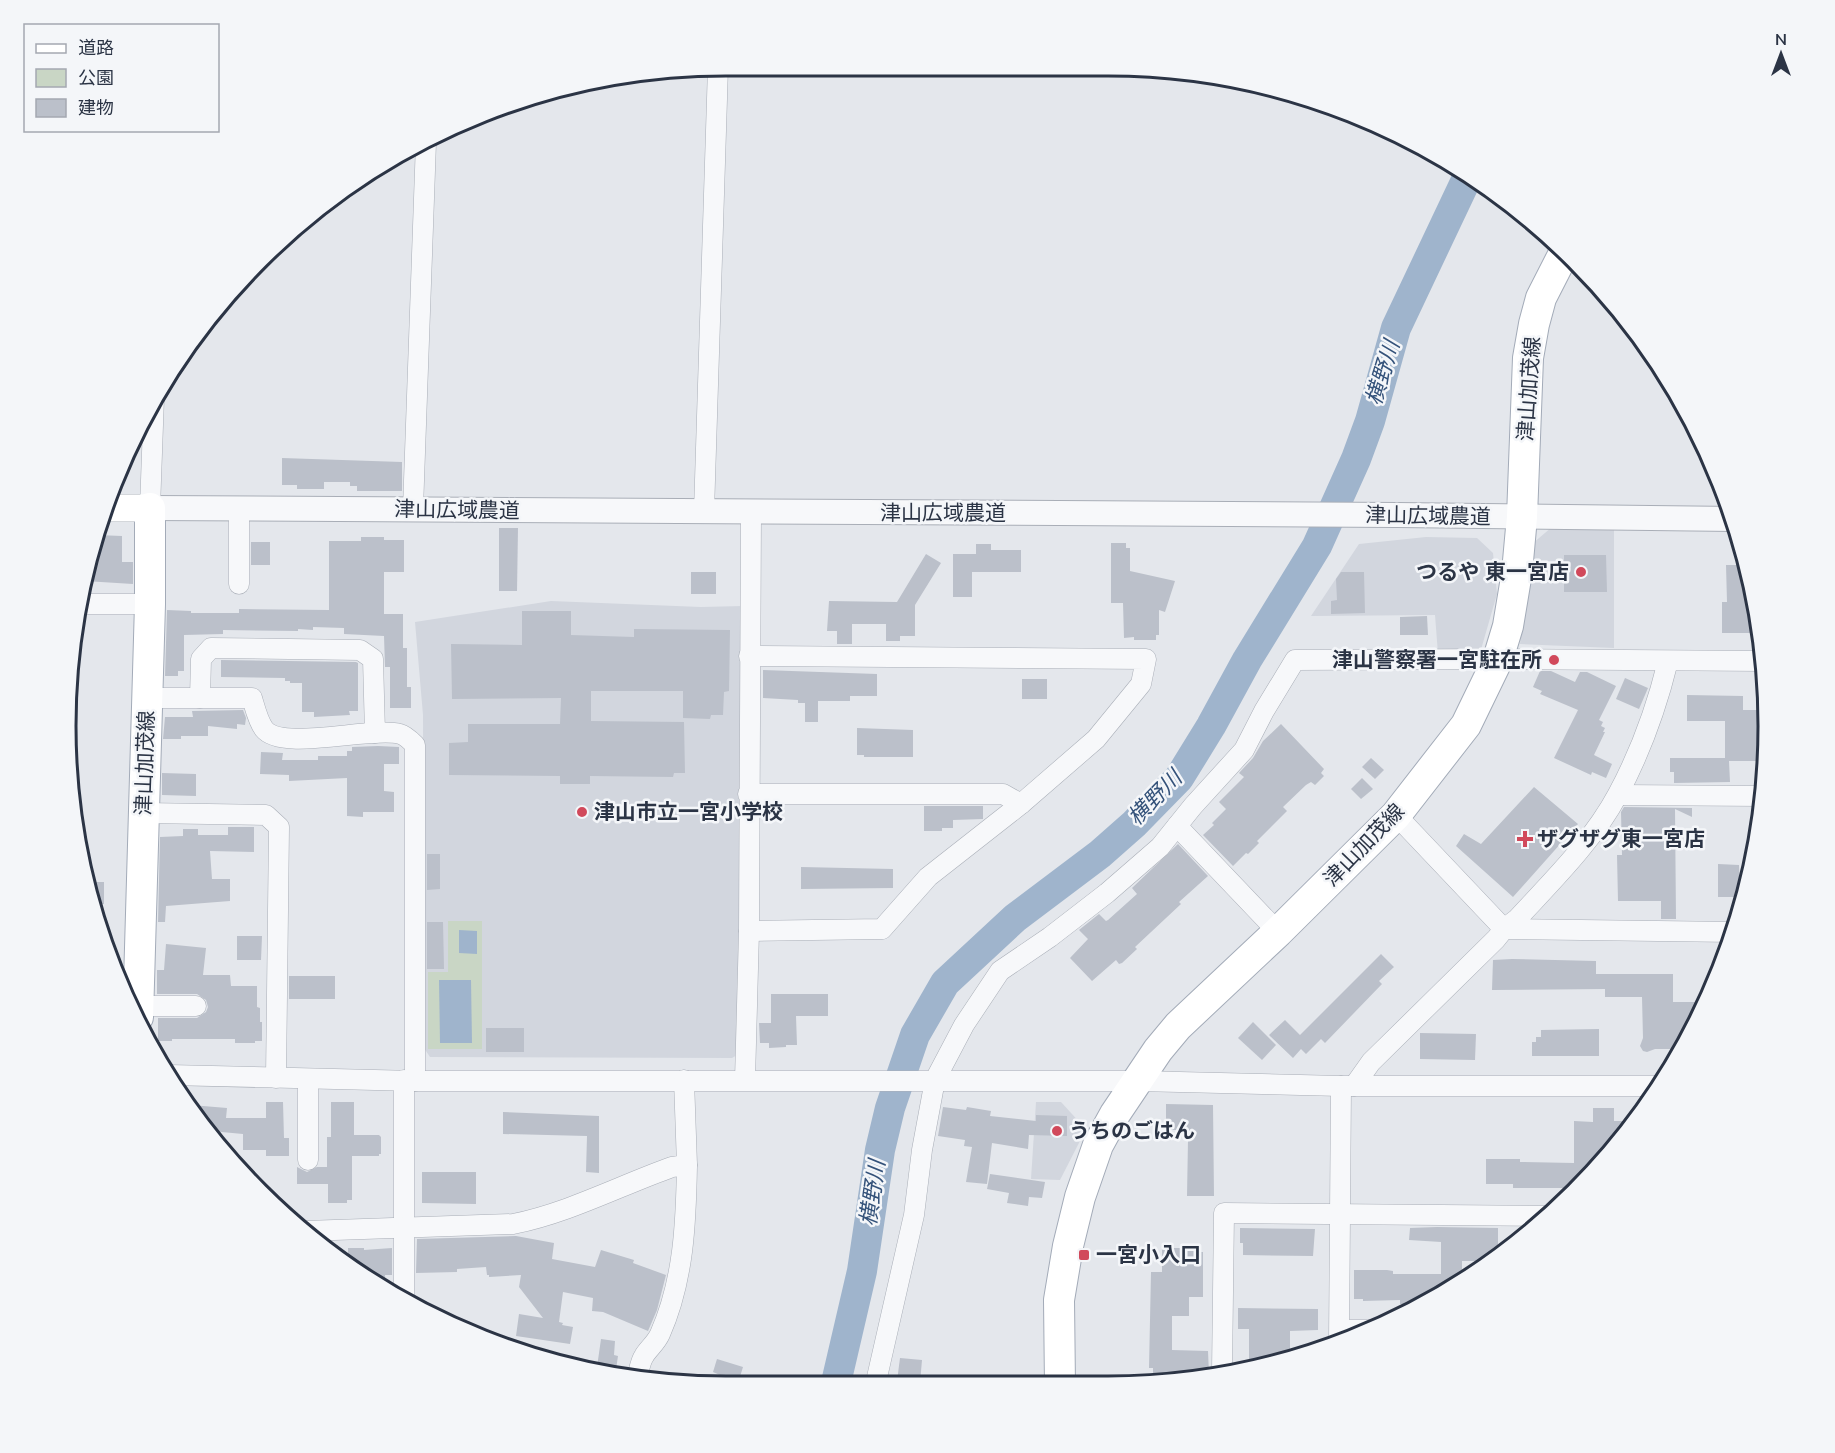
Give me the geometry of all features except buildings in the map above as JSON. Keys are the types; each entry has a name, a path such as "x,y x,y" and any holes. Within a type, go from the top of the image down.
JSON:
{"main road":[{"name":"津山加茂線","path":"1060,1376 1059,1300 1068,1246 1080,1197 1098,1145 1115,1114 1158,1050 1178,1026 1278,932 1396,815 1467,725 1498,659 1508,626 1517,572 1522,517 1528,358 1541,298 1560,260"},
{"path":"115,508 150,508"},
{"name":"津山加茂線","path":"138,1002 150,604 150,508"}],"street":[{"path":"704,512 718,76"},
{"path":"413,509 426,151"},
{"path":"150,508 153,422"},
{"name":"津山広域農道","path":"150,508 1724,519"},
{"path":"239,509 239,584"},
{"path":"745,1080 751,513"},
{"path":"88,604 150,604"},
{"path":"200,698 201,659 211,648 360,650 373,660 375,733"},
{"path":"748,656 1146,659 1141,684 1096,739 1021,804 928,878 882,929 748,932"},
{"path":"877,1376 914,1215 934,1080 964,1025 1000,971 1050,937 1107,893 1160,847 1244,750 1264,711 1295,660 1498,659 1755,662"},
{"path":"1340,1333 1339,1213 1348,1086 1504,929 1517,919 1586,841 1617,795 1639,749 1668,661"},
{"path":"147,698 252,699 263,728 271,735 308,739 375,733 402,734 415,745 404,1227 405,1291"},
{"path":"748,794 1003,794 1021,804"},
{"path":"1617,795 1754,796"},
{"path":"144,813 266,815 279,827 276,1078"},
{"path":"1396,815 1504,929 1725,932"},
{"path":"1177,826 1278,932"},
{"path":"142,1011 196,1006"},
{"path":"178,1075 409,1081 934,1080 1138,1081 1348,1086 1650,1086"},
{"path":"308,1079 308,1160"},
{"path":"639,1371 644,1356 660,1334 675,1291 681,1265 686,1222 687,1165 684,1080"},
{"path":"317,1231 513,1224 535,1220 672,1167 687,1165"},
{"path":"1222,1366 1224,1213 1536,1216"}],"shaded area":[{"path":"1552,527 1614,528 1614,648 1520,644 1532,544"},
{"path":"1426,537 1477,538 1493,553 1497,594 1480,653 1438,654 1435,615 1311,616 1359,544"},
{"name":"津山市立一宮小学校","path":"551,601 701,607 743,606 737,1055 732,1058 430,1057 424,1048 423,715 415,622"},
{"path":"1036,1102 1061,1102 1082,1125 1082,1137 1060,1180 1031,1179"}],"green space":[{"path":"448,921 482,921 482,1049 428,1049 428,972 448,972"}],"water":[{"path":"459,930 477,931 477,954 459,953"},
{"path":"439,980 471,980 472,1043 440,1043"}],"waterway":[{"name":"横野川","path":"838,1376 862,1271 880,1150 890,1108 915,1035 945,983 1015,918 1100,854 1134,824 1179,778 1247,660 1317,546 1356,459 1370,421 1396,328 1465,183"}],"place":[{"name":"つるや 東一宮店","path":"1581,572"},
{"name":"津山警察署一宮駐在所","path":"1554,660"},
{"name":"津山市立一宮小学校","path":"582,812"},
{"name":"ザグザグ東一宮店","path":"1525,839"},
{"name":"うちのごはん","path":"1057,1131"},
{"name":"一宮小入口","path":"1084,1255"}]}
